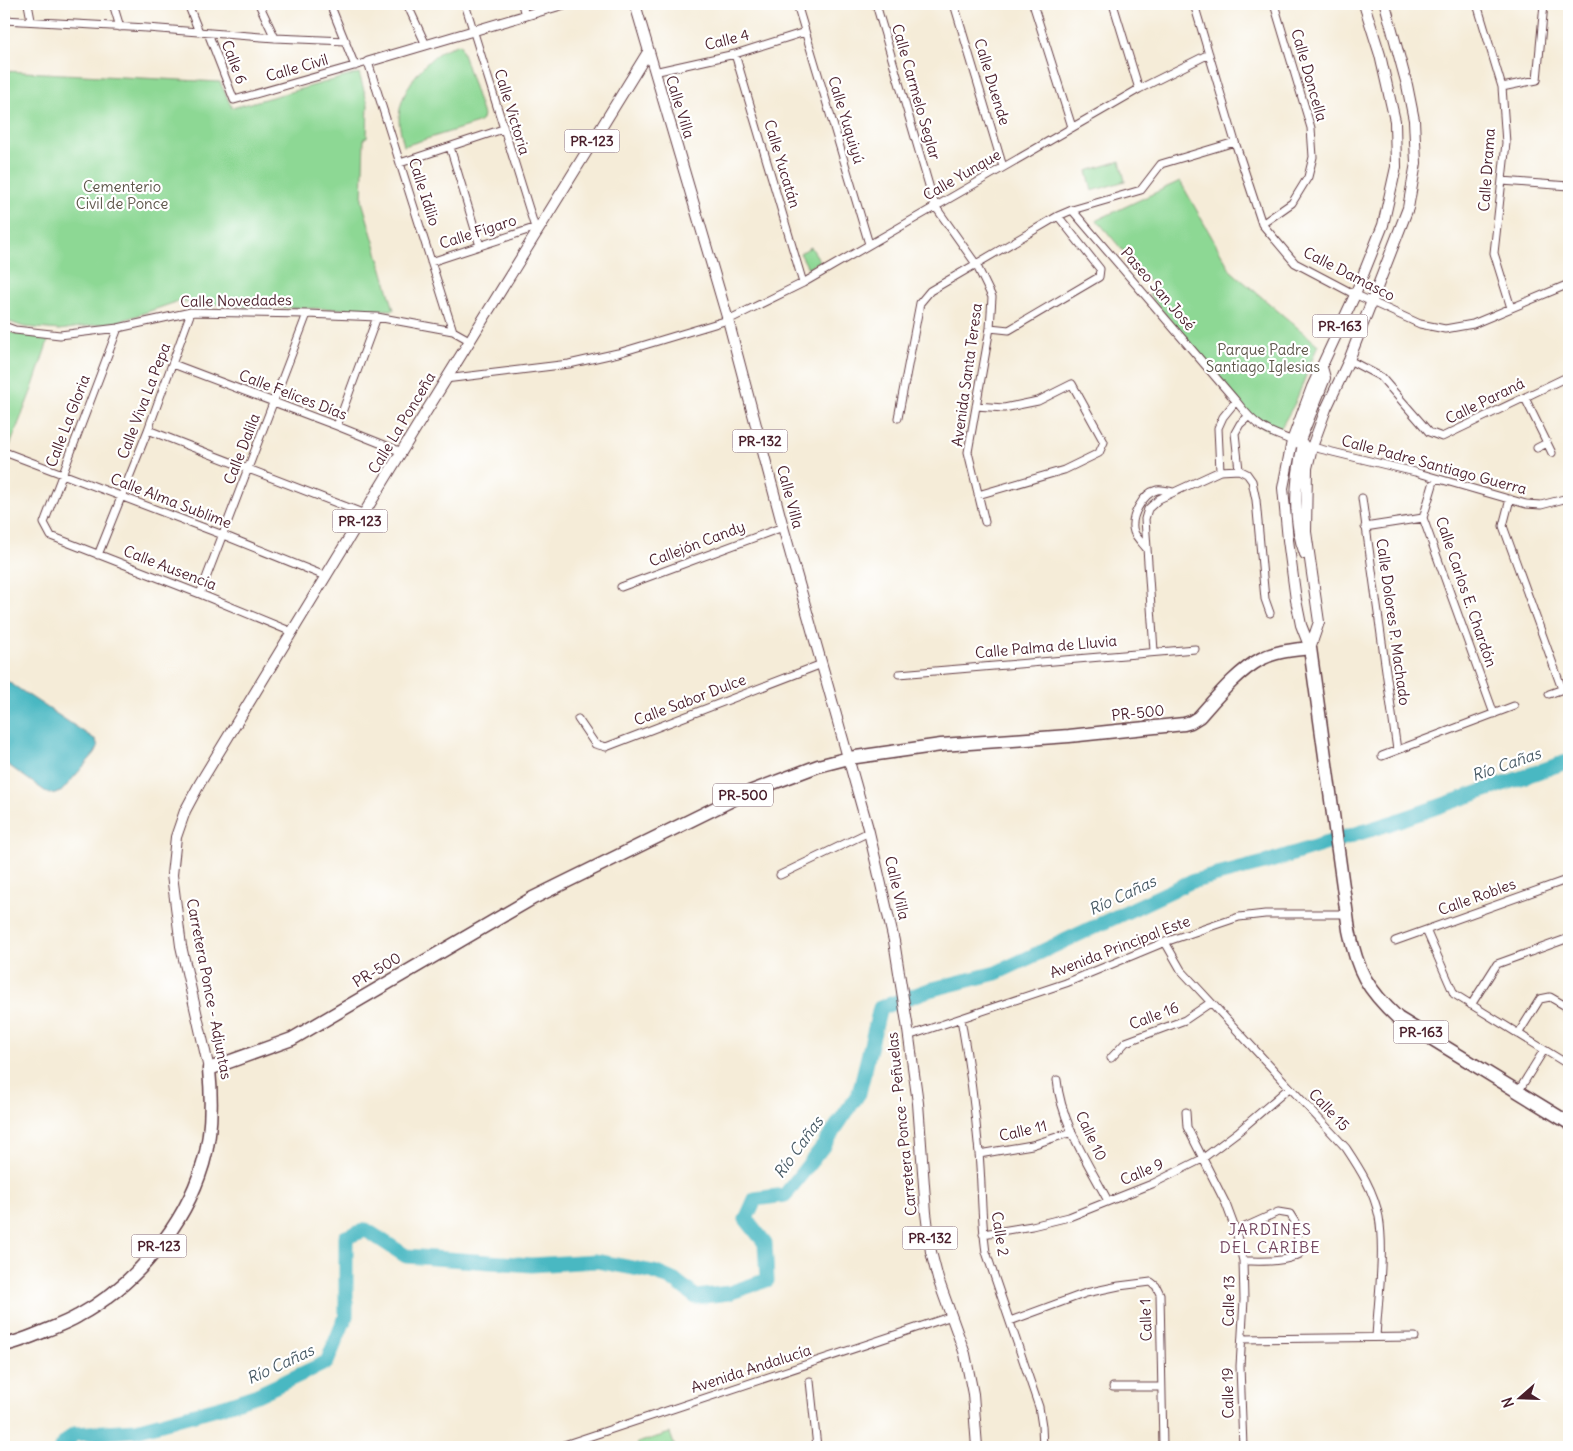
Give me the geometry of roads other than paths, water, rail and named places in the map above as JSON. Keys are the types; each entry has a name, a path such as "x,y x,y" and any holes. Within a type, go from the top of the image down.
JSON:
{"highway":[{"name":"PR-500","path":"209,1070 292,1039 533,898 744,794 818,766 849,758 941,745 1069,736 1184,724 1199,717 1235,680 1261,659 1283,651 1310,648"},
{"name":"PR-163","path":"1310,648 1352,945 1367,984 1398,1018 1569,1123"},
{"name":"Carretera Ponce - Adjuntas","path":"4,1345 30,1337 78,1317 118,1289 148,1261 176,1222 189,1198 203,1164 211,1109 209,1070"}],"main road":[{"name":"Calle Villa","path":"634,4 728,320 783,527 849,758 869,832 899,971"},
{"name":"PR-163","path":"1310,648 1319,622 1312,571 1300,542 1297,518 1296,485 1302,444 1322,367 1355,295 1383,225 1396,168 1395,121 1380,55 1364,4"},
{"name":"PR-163","path":"1310,648 1301,625 1296,600 1288,540 1284,488 1302,444 1326,409 1349,360 1408,208 1416,164 1414,120 1407,85 1385,4"},
{"name":"Calle La Ponceña","path":"185,811 200,783 325,576 365,514 535,230 648,52"},
{"name":"Carretera Ponce - Adjuntas","path":"185,811 176,837 172,875 181,946 209,1070"},
{"name":"Carretera Ponce - Peñuelas","path":"899,971 918,1103 926,1213 931,1252 938,1279 965,1354 973,1394 976,1447"}],"street":[{"path":"28,4 31,20"},
{"path":"113,4 120,27"},
{"name":"Calle 6","path":"188,4 199,32"},
{"path":"259,4 275,38"},
{"path":"330,4 355,66"},
{"path":"407,4 426,45"},
{"name":"Calle Victoria","path":"465,4 535,230"},
{"path":"522,4 525,16"},
{"path":"368,62 564,4"},
{"name":"Calle Yuquiyú","path":"797,4 869,244"},
{"name":"Calle Carmelo Seglar","path":"876,4 935,206 976,264"},
{"name":"Calle Duende","path":"954,4 1003,167"},
{"path":"1033,4 1072,127"},
{"path":"1113,4 1139,88"},
{"name":"Calle Damasco","path":"1194,4 1235,142 1262,224 1295,263 1372,303 1420,324 1445,329 1474,324 1569,284"},
{"name":"Calle Doncella","path":"1262,224 1292,203 1308,177 1313,157 1311,128 1274,4"},
{"name":"Calle Drama","path":"1477,4 1502,87 1506,142 1494,253 1511,308"},
{"path":"1502,87 1537,80 1544,4"},
{"path":"4,20 31,20 275,38 346,41"},
{"name":"Calle 4","path":"654,72 735,54 806,32"},
{"name":"Calle 6","path":"208,33 234,100"},
{"name":"Calle Yucatán","path":"735,54 804,283"},
{"name":"Calle Yunque","path":"445,379 569,364 618,353 728,320 804,283 1139,88 1209,54"},
{"name":"Calle Civil","path":"234,100 368,62"},
{"name":"Calle Idilio","path":"368,62 453,331"},
{"path":"400,163 503,129"},
{"path":"898,418 920,303 930,290 1058,216 1072,210 1141,190 1161,164 1235,142"},
{"path":"450,147 480,246"},
{"path":"1502,181 1569,186"},
{"name":"Paseo San José","path":"1072,210 1248,417 1272,434 1302,444"},
{"path":"990,328 1009,330 1099,277 1100,269 1058,216"},
{"name":"Calle Fígaro","path":"431,262 535,230"},
{"name":"Avenida Santa Teresa","path":"976,264 992,297 990,328 968,452 986,522"},
{"name":"Calle Novedades","path":"4,326 15,330 60,336 118,328 191,312 308,314 378,317 453,331 469,340"},
{"name":"Calle Viva La Pepa","path":"98,555 148,430 191,312"},
{"name":"Calle Dalila","path":"200,594 308,314"},
{"path":"337,426 378,317"},
{"name":"Calle La Gloria","path":"44,523 118,328"},
{"name":"Calle Paraná","path":"1349,360 1381,377 1429,432 1442,437 1569,376"},
{"name":"Calle Felices Días","path":"173,364 402,452"},
{"path":"976,406 1004,408 1013,406 1038,400 1072,384 1104,442 1099,453 1064,470 978,495"},
{"path":"1525,398 1552,453"},
{"path":"1220,471 1218,428 1236,401"},
{"path":"1239,470 1235,433 1240,424 1248,417"},
{"path":"148,430 365,514"},
{"path":"1537,448 1547,443"},
{"name":"Calle Padre Santiago Guerra","path":"1302,444 1415,472 1526,504 1541,504 1564,499 1569,501"},
{"name":"Calle Alma Sublime","path":"7,453 325,576"},
{"path":"1154,652 1145,519 1148,510 1159,500 1173,492 1220,471 1239,470 1247,474 1252,481 1256,500 1265,600 1270,613"},
{"name":"Calle Carlos E. Chardón","path":"1434,478 1424,518 1494,714"},
{"path":"1147,549 1134,532 1134,518 1139,504 1150,493 1158,489 1173,492"},
{"name":"Calle Dolores P. Machado","path":"1362,498 1397,750"},
{"path":"1510,498 1503,526 1566,688 1548,694"},
{"path":"1365,527 1424,518"},
{"name":"Calle Ausencia","path":"44,523 51,536 292,632"},
{"name":"Callejón Candy","path":"621,587 783,527"},
{"name":"Calle Palma de Lluvia","path":"899,674 1195,649"},
{"name":"Calle Sabor Dulce","path":"578,719 595,744 606,747 822,664"},
{"path":"1382,756 1514,706"},
{"path":"780,875 869,832"},
{"name":"Calle Robles","path":"1395,941 1569,879"},
{"name":"Avenida Principal Este","path":"908,1036 1066,983 1166,942 1239,917 1264,914 1347,914"},
{"path":"1426,930 1454,994 1568,1063"},
{"path":"1471,1005 1497,964 1569,938"},
{"name":"Calle 15","path":"1166,942 1180,970 1346,1148 1360,1169 1372,1194 1382,1240 1376,1336"},
{"path":"1518,1034 1540,999 1550,997 1569,1008"},
{"name":"Calle 16","path":"1111,1058 1126,1042 1185,1020 1210,1003"},
{"name":"Calle 2","path":"961,1019 971,1078 986,1252 1039,1407 1043,1447"},
{"path":"1518,1092 1544,1050"},
{"name":"Calle 10","path":"1057,1080 1058,1095 1072,1132 1108,1201"},
{"name":"Calle 9","path":"983,1234 1032,1226 1069,1217 1152,1184 1202,1159 1239,1132 1289,1088"},
{"name":"Calle 13","path":"1186,1112 1187,1126 1226,1204 1236,1231 1243,1261 1242,1339 1415,1337"},
{"name":"Calle 11","path":"979,1154 1032,1145 1072,1132"},
{"path":"1236,1231 1278,1212 1290,1214 1295,1222 1300,1254 1292,1258 1243,1261"},
{"name":"Calle 1","path":"1010,1321 1086,1293 1151,1282 1156,1286 1160,1294 1163,1447"},
{"name":"Avenida Andalucía","path":"558,1447 952,1316"},
{"name":"Calle 19","path":"1242,1339 1240,1366 1243,1447"},
{"path":"810,1381 817,1447"},
{"path":"1113,1387 1161,1386"}],"water":[{"path":"4,679 96,740 98,747 95,753 61,792 49,794 4,762"}],"waterway":[{"name":"Río Cañas","path":"61,1447 74,1434 136,1430 224,1406 257,1395 327,1362 346,1316 346,1237 366,1230 406,1256 531,1265 596,1261 654,1272 677,1282 696,1297 729,1293 767,1280 765,1243 746,1219 755,1199 785,1195 824,1145 859,1093 880,1008 929,990 996,973 1190,882 1264,863 1391,823 1569,761"}],"district":[{"name":"JARDINES DEL CARIBE","path":"1270,1238"}],"park label":[{"name":"Cementerio Civil de Ponce","path":"122,196"},
{"name":"Parque Padre Santiago Iglesias","path":"1263,358"}]}
